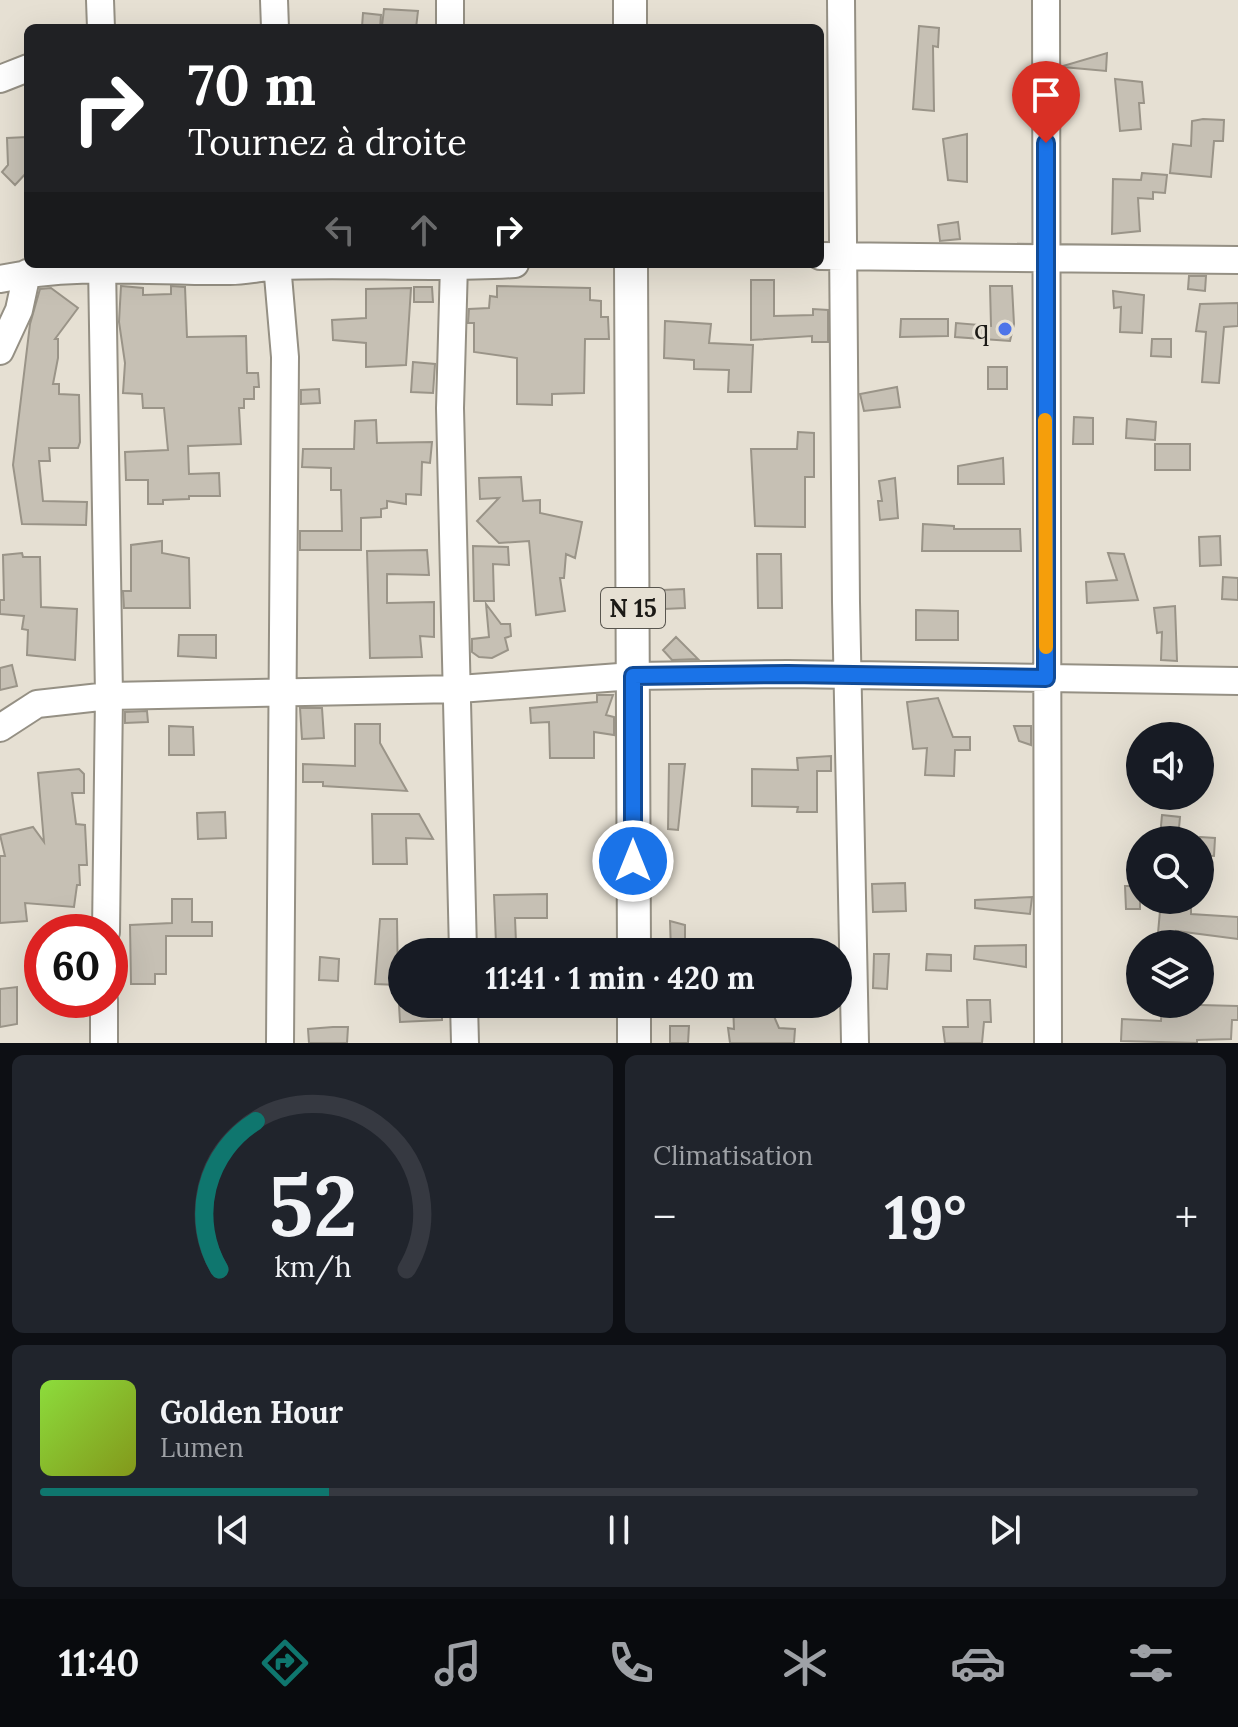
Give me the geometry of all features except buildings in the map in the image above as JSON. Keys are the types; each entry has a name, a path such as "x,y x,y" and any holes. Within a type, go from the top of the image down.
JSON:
{"main road":[{"path":"630,0 630,24"},
{"name":"N 15","path":"631,268 634,938"},
{"path":"634,1018 634,1043"}],"street":[{"path":"100,0 101,24"},
{"path":"274,0 275,24"},
{"path":"450,0 450,24"},
{"path":"841,0 832,256 849,675 855,1043"},
{"path":"1046,0 1048,1043"},
{"path":"0,79 24,70"},
{"path":"832,256 1238,260"},
{"path":"0,279 81,268"},
{"path":"102,268 109,696 106,914"},
{"path":"154,268 232,271 254,268"},
{"path":"277,268 285,357 280,1043"},
{"path":"454,268 450,408 463,938"},
{"path":"0,351 19,310 27,273"},
{"path":"0,728 37,704 109,696 459,689 633,676 849,675 1238,681"},
{"path":"104,1018 104,1043"},
{"path":"464,1018 465,1043"}],"slow traffic":[{"path":"1045,420 1046,647"}],"place":[{"name":"q","path":"1005,329"}],"route":[{"path":"633,861 633,676 788,674 1046,678 1046,143"}]}
